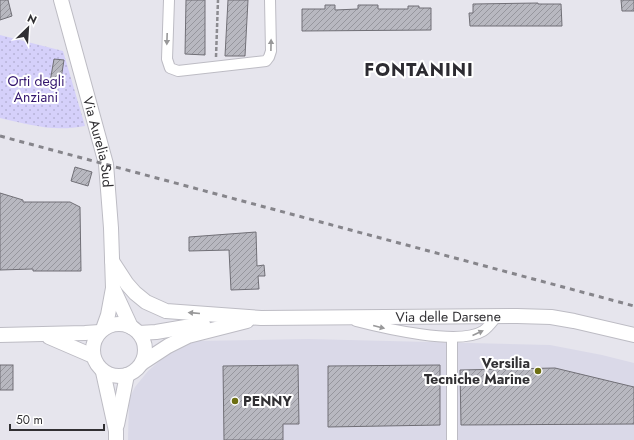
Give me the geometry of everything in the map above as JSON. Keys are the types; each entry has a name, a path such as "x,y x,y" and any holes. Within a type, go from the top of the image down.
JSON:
{"street":[{"name":"Via Aurelia Sud","path":"61,0 106,164 113,288 108,315 93,343 93,356"},
{"path":"169,0 167,59 169,66 173,70 178,71 268,60 271,51 270,0"},
{"name":"Via delle Darsene","path":"112,262 135,293 146,302 166,311 261,318 341,316 537,317 563,319 592,324 634,335"},
{"name":"Via Aurelia Sud","path":"113,288 135,330 143,340 145,347 142,363"},
{"path":"341,316 392,330 452,337 473,335 483,331 498,316"},
{"name":"Via delle Darsene","path":"142,363 168,346 188,336 261,318"},
{"name":"Via delle Darsene","path":"135,330 156,332 209,323 233,324"},
{"path":"0,335 85,334 117,324 135,330"},
{"path":"44,334 93,356 95,362 103,372 116,435"},
{"path":"452,337 452,440"},
{"path":"103,372 115,376 127,375 138,368 142,363"},
{"path":"116,435 127,375"}],"path":[{"path":"216,67 218,0"}],"shaded area":[{"path":"308,339 550,345 634,363 634,440 128,440 129,399 135,387 148,371 179,347 193,341"}],"green space":[{"name":"Orti degli Anziani","path":"0,35 63,51 85,126 73,128 52,128 0,118"}],"building":[{"path":"0,0 8,0 12,16 0,20"},
{"path":"186,0 205,0 205,55 185,54"},
{"path":"228,0 248,0 245,56 225,56"},
{"path":"621,0 634,0 634,11 622,11"},
{"path":"473,4 561,4 562,26 470,26 469,13 473,13"},
{"path":"325,5 335,5 335,10 358,9 358,5 378,5 378,9 408,9 408,6 431,8 431,30 302,31 302,9 325,9"},
{"path":"54,59 64,60 60,85 50,82"},
{"path":"75,167 92,172 88,186 71,181"},
{"path":"0,193 23,200 23,202 70,202 80,207 81,271 33,271 33,269 0,270"},
{"path":"256,232 257,266 264,265 265,276 258,276 259,289 231,290 229,250 189,251 189,237"},
{"path":"0,365 13,365 13,390 0,390"},
{"path":"298,365 299,424 283,424 283,440 224,440 223,366"},
{"path":"440,365 440,425 328,427 328,366"},
{"path":"555,368 634,387 634,424 461,425 460,370"}],"railway":[{"path":"0,136 634,306"}],"place":[{"name":"Versilia Tecniche Marine","path":"538,371"},
{"name":"PENNY","path":"235,401"}],"district":[{"name":"FONTANINI","path":"419,70"}]}
